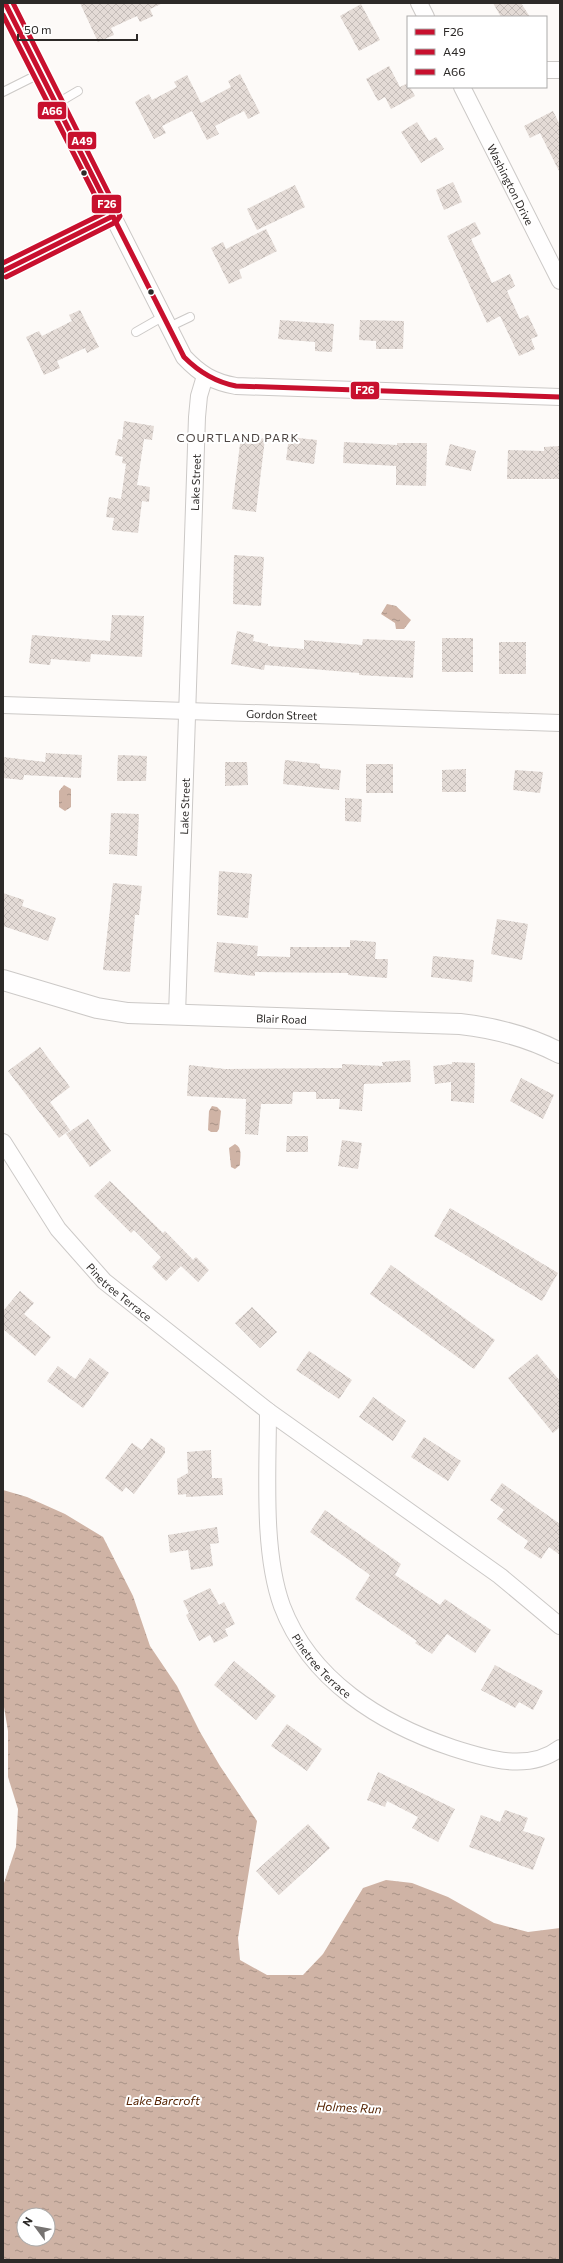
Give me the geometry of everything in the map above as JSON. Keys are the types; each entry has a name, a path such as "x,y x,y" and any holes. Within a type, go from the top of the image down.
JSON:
{"street":[{"path":"5,3 184,357 205,376 220,383 236,386 560,397"},
{"path":"419,3 426,16"},
{"path":"547,70 560,70"},
{"name":"Washington Drive","path":"463,88 560,282"},
{"path":"3,271 112,216"},
{"name":"Lake Street","path":"177,1015 197,417 199,396 205,376"},
{"name":"Gordon Street","path":"3,705 560,723"},
{"name":"Blair Road","path":"3,980 97,1008 128,1013 467,1025 508,1031 537,1041 560,1053"},
{"name":"Pinetree Terrace","path":"3,1142 58,1229 104,1281 268,1411 500,1576 560,1626"},
{"name":"Pinetree Terrace","path":"268,1411 268,1501 271,1549 277,1585 282,1606 295,1633 309,1655 326,1674 368,1708 392,1722 448,1746 480,1757 520,1761 540,1758 560,1748"}],"lane":[{"path":"3,92 41,73"},
{"path":"56,104 78,91"},
{"path":"136,332 166,321 190,317"}],"water":[{"path":"387,604 396,606 411,620 404,629 396,629 395,623 381,614"},
{"path":"64,785 71,789 71,807 65,811 59,807 59,791"},
{"path":"212,1106 217,1107 221,1111 219,1129 217,1132 211,1132 208,1130 209,1111"},
{"path":"235,1144 240,1150 241,1156 240,1165 235,1169 231,1167 229,1148"},
{"name":"Lake Barcroft","path":"3,1490 27,1497 65,1514 103,1537 133,1596 150,1646 177,1686 200,1732 220,1766 257,1821 238,1938 240,1960 267,1975 303,1975 323,1954 363,1888 386,1880 412,1883 448,1897 494,1923 528,1932 560,1928 560,2260 3,2260 3,1886 16,1847 18,1809 8,1777 8,1731 3,1701"}],"building":[{"path":"80,3 163,3 150,9 153,16 140,22 137,16 111,28 114,35 98,42"},
{"path":"493,3 521,3 529,16 500,16"},
{"path":"361,4 380,40 359,51 340,16"},
{"path":"389,66 400,87 407,84 407,88 411,88 415,96 391,109 385,97 378,101 366,79"},
{"path":"240,74 260,113 248,119 244,111 215,126 219,134 207,140 192,111 162,126 166,133 154,139 135,102 149,94 152,100 177,87 174,82 187,75 201,103 231,87 228,81"},
{"path":"553,111 560,125 560,173 540,133 530,138 524,126"},
{"path":"417,122 429,141 436,137 444,149 421,163 401,132"},
{"path":"453,182 462,202 444,210 436,190"},
{"path":"295,185 305,207 257,230 247,209"},
{"path":"475,222 481,234 471,239 492,283 510,274 515,286 507,291 520,319 528,315 538,336 531,339 535,349 519,356 500,316 487,323 447,236"},
{"path":"266,229 277,251 239,270 242,278 229,284 211,248 223,242 226,249"},
{"path":"80,310 99,347 87,353 85,348 57,361 60,368 44,375 26,337 39,331 42,336 72,321 69,315"},
{"path":"280,320 334,324 332,352 315,351 315,342 278,339"},
{"path":"360,320 404,321 403,349 376,349 376,341 359,340"},
{"path":"124,421 154,426 152,440 144,439 137,485 150,487 149,502 142,501 138,533 112,530 114,518 106,517 109,497 121,499 126,464 122,463 123,457 115,455 118,439 122,440"},
{"path":"241,436 265,439 256,512 232,509"},
{"path":"289,437 317,440 314,464 286,460"},
{"path":"344,442 397,445 397,443 427,443 426,486 396,485 396,466 343,463"},
{"path":"450,444 476,451 471,471 445,465"},
{"path":"560,446 560,479 507,479 508,450 544,451 544,447"},
{"path":"234,555 264,557 261,606 233,604"},
{"path":"112,615 144,616 142,657 91,654 90,662 51,659 50,665 29,663 32,635 110,641"},
{"path":"237,631 254,635 253,641 268,644 268,646 304,649 304,640 362,645 363,639 415,641 413,678 359,675 359,673 265,665 264,670 231,664"},
{"path":"442,638 473,638 473,672 442,672"},
{"path":"499,642 526,642 526,674 499,674"},
{"path":"46,753 82,755 81,778 24,775 23,780 3,778 3,757 45,762"},
{"path":"118,755 147,756 146,781 117,781"},
{"path":"285,760 320,764 320,768 341,770 339,790 283,784"},
{"path":"225,762 247,762 248,785 225,786"},
{"path":"366,764 393,764 393,793 366,793"},
{"path":"466,769 466,792 442,792 442,770"},
{"path":"515,770 543,772 540,793 513,790"},
{"path":"345,798 362,799 361,822 345,821"},
{"path":"111,813 139,814 137,856 109,854"},
{"path":"219,871 252,874 248,918 217,915"},
{"path":"113,883 142,886 139,915 135,915 130,972 103,970"},
{"path":"3,893 24,900 22,906 56,918 48,941 3,926"},
{"path":"497,919 528,924 522,960 491,954"},
{"path":"350,940 376,942 375,959 388,959 387,978 348,975 348,973 255,972 255,976 214,972 217,942 258,946 257,956 290,957 290,947 350,947"},
{"path":"433,956 474,960 472,982 431,977"},
{"path":"40,1047 70,1087 50,1102 70,1130 59,1138 8,1071"},
{"path":"410,1060 411,1082 364,1084 362,1111 339,1109 340,1099 316,1099 316,1092 293,1092 292,1104 261,1104 258,1135 245,1134 246,1099 187,1096 189,1065 225,1069 342,1068 342,1064 383,1066 382,1062"},
{"path":"452,1062 475,1063 474,1103 451,1101 451,1082 435,1084 433,1066 452,1064"},
{"path":"521,1078 554,1095 543,1119 510,1101"},
{"path":"88,1119 111,1151 90,1167 66,1134"},
{"path":"287,1136 308,1136 308,1152 286,1152"},
{"path":"342,1140 362,1143 358,1169 338,1166"},
{"path":"110,1181 163,1233 165,1231 193,1260 196,1257 209,1270 198,1282 181,1266 166,1281 152,1267 161,1257 134,1230 131,1233 94,1196"},
{"path":"450,1208 558,1273 542,1301 434,1236"},
{"path":"391,1265 495,1340 474,1369 370,1294"},
{"path":"20,1291 34,1303 24,1314 51,1337 35,1356 3,1329 3,1311"},
{"path":"252,1307 277,1332 260,1348 235,1323"},
{"path":"309,1351 352,1380 339,1399 296,1370"},
{"path":"537,1354 560,1381 560,1427 553,1433 508,1378"},
{"path":"90,1358 109,1373 83,1408 47,1381 58,1366 75,1379"},
{"path":"373,1397 406,1421 393,1441 359,1417"},
{"path":"424,1437 461,1461 448,1481 411,1457"},
{"path":"151,1438 165,1448 165,1453 134,1494 126,1487 122,1492 105,1478 132,1443 142,1450"},
{"path":"211,1450 212,1478 222,1478 223,1495 186,1497 186,1494 178,1495 177,1479 188,1473 187,1452"},
{"path":"502,1483 560,1524 560,1555 549,1547 541,1559 524,1548 528,1541 497,1519 504,1510 490,1500"},
{"path":"325,1510 401,1564 395,1575 440,1605 445,1599 491,1630 475,1653 447,1634 432,1654 415,1643 417,1641 355,1599 370,1575 310,1532"},
{"path":"217,1527 219,1543 210,1544 213,1566 191,1570 188,1550 170,1553 168,1535"},
{"path":"210,1588 219,1605 224,1602 235,1624 225,1629 228,1636 214,1643 210,1635 199,1641 186,1615 189,1613 183,1601"},
{"path":"234,1661 276,1696 256,1720 214,1685"},
{"path":"495,1665 543,1691 533,1710 519,1702 515,1708 481,1690"},
{"path":"287,1724 322,1749 307,1771 271,1746"},
{"path":"378,1772 455,1809 438,1842 412,1828 418,1817 387,1801 385,1807 367,1800"},
{"path":"505,1810 528,1818 523,1831 545,1838 533,1870 469,1847 481,1815 500,1822"},
{"path":"308,1824 330,1848 279,1895 256,1871"}],"transit line":[{"name":"F26","path":"5,3 184,357 202,372 221,382 236,386 560,397"},
{"name":"A49","path":"6,277 116,222 120,216 13,3"},
{"name":"A66","path":"3,15 104,213 3,263"},
{"name":"F26","path":"3,271 113,216"}],"district":[{"name":"COURTLAND PARK","path":"238,437"}],"water label":[{"name":"Holmes Run","path":"349,2107"}]}
